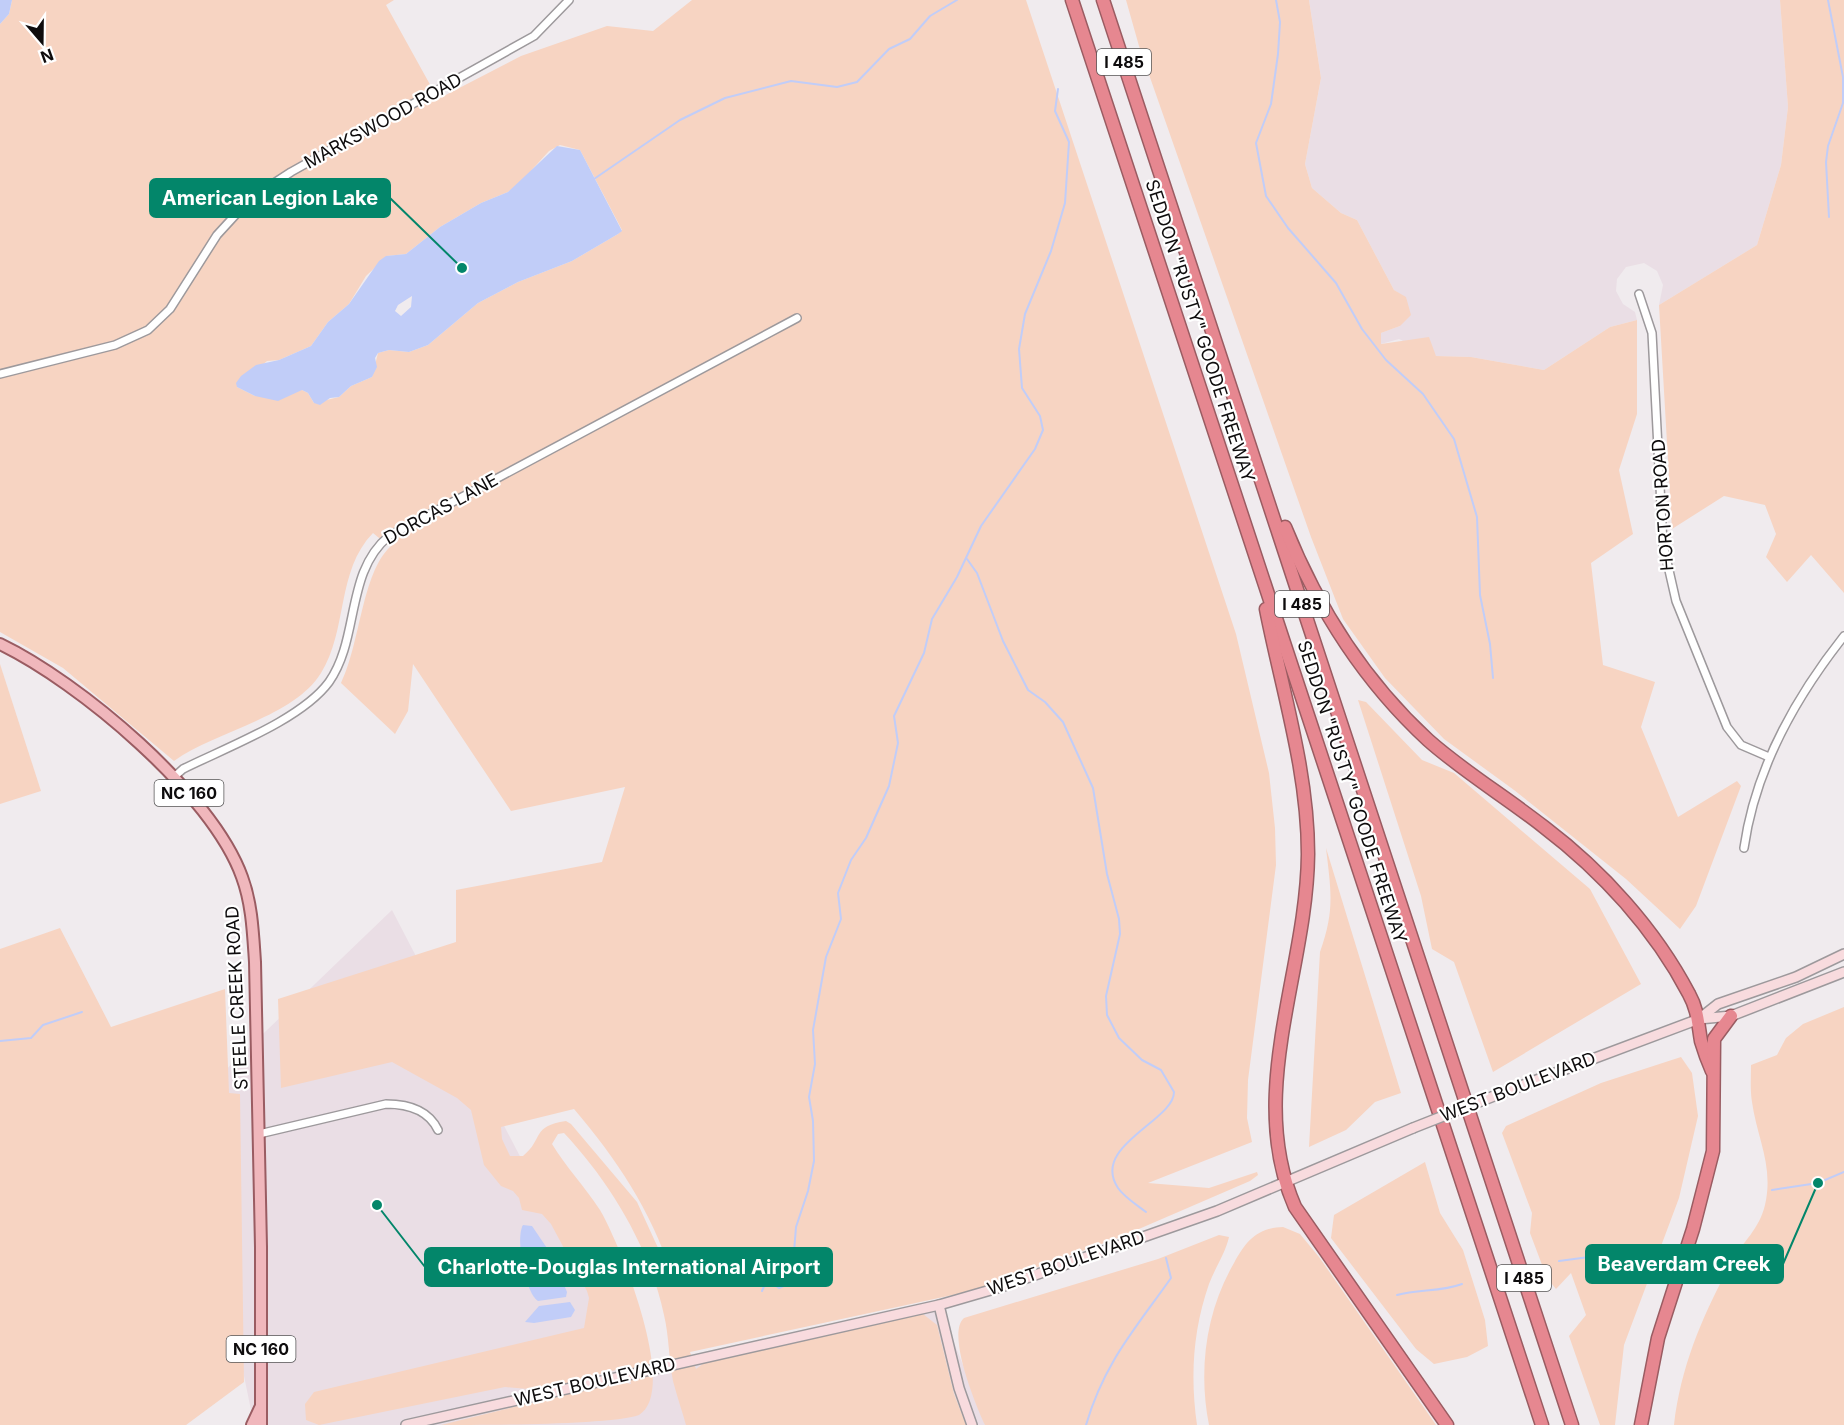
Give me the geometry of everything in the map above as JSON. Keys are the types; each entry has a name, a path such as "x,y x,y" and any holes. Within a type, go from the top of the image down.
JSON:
{"highway":[{"name":"SEDDON \"RUSTY\" GOODE FREEWAY","path":"1072,0 1542,1425"},
{"name":"SEDDON \"RUSTY\" GOODE FREEWAY","path":"1103,0 1572,1425"},
{"path":"1246,435 1306,579 1350,652 1382,693 1429,740 1545,827 1607,883 1665,954 1688,992 1700,1019 1701,1041 1712,1071"},
{"path":"1255,555 1294,737 1305,801 1308,853 1306,897 1276,1072 1275,1109 1284,1181 1295,1207 1447,1425"},
{"path":"1641,1425 1658,1338 1698,1213 1713,1151 1714,1039 1731,1016"}],"main road":[{"name":"STEELE CREEK ROAD","path":"0,644 30,660 78,693 174,777 202,807 222,835 234,857 248,897 255,961 260,1134 261,1425"},
{"path":"252,1425 261,1405"}],"street":[{"name":"MARKSWOOD ROAD","path":"0,374 115,345 148,330 170,309 218,235 251,198 291,172 534,36 569,0"},
{"name":"HORTON ROAD","path":"1640,294 1652,333 1662,534 1668,578 1727,727 1742,745 1769,758"},
{"name":"DORCAS LANE","path":"174,777 183,769 287,717 327,684 340,658 364,566 375,547 388,536 797,318"},
{"path":"1744,848 1749,815 1769,758 1788,721 1844,636"},
{"name":"WEST BOULEVARD","path":"1700,1019 1718,1004 1796,976 1844,954"},
{"path":"1818,983 1844,965"},
{"name":"WEST BOULEVARD","path":"406,1425 939,1305 1001,1287 1207,1214 1413,1128 1700,1019 1731,1016 1844,972"},
{"path":"260,1134 386,1104 415,1108 434,1121 438,1130"},
{"path":"939,1305 959,1388 972,1425"}],"shaded area":[{"path":"12,0 394,0 386,5 438,99 521,56 607,26 653,31 692,0 1026,0 1236,634 1269,773 1275,828 1276,865 1248,1080 1247,1118 1252,1142 1148,1183 1209,1188 1257,1172 1258,1175 1250,1181 1118,1238 971,1291 690,1352 696,1369 704,1363 724,1358 923,1314 937,1325 954,1394 966,1425 686,1425 673,1381 666,1323 649,1265 612,1194 564,1133 558,1134 552,1144 600,1210 609,1227 632,1282 642,1315 650,1348 653,1377 650,1400 639,1415 575,1423 441,1425 595,1387 622,1382 631,1384 627,1367 540,1390 505,1387 319,1425 306,1420 305,1404 314,1392 584,1328 589,1298 551,1224 542,1214 522,1210 519,1198 513,1191 501,1186 484,1165 471,1110 457,1098 392,1062 281,1088 278,999 456,942 456,890 602,862 625,787 511,811 413,664 408,711 395,734 341,683 353,649 373,574 390,547 373,533 361,548 353,565 329,656 321,673 308,688 292,702 273,713 191,750 174,761 63,668 0,632 0,24 9,14","holes":["560,145 580,150 622,230 618,234 572,261 518,282 478,303 428,345 409,352 389,350 378,353 372,377 351,386 339,397 314,403 308,393 302,390 255,396 237,387 267,361 279,360 311,346 328,322 349,304 366,276 387,256 406,254 440,227 481,203 508,192 518,185 549,151","574,1109 621,1170 634,1192 657,1236 675,1285 637,1202 571,1124 566,1121 547,1126 523,1156 510,1156 502,1139 501,1127"]},
{"path":"1126,0 1309,0 1321,78 1305,164 1312,188 1341,213 1357,220 1394,290 1406,297 1411,315 1400,326 1381,333 1381,344 1429,337 1436,356 1471,357 1544,370 1610,327 1637,320 1637,414 1619,470 1633,534 1591,563 1603,665 1655,682 1641,727 1678,817 1737,781 1741,786 1696,906 1680,929 1626,879 1514,790 1444,739 1385,678 1343,619 1311,537 1139,46"},
{"path":"1309,0 1780,0 1788,107 1781,165 1757,245 1659,305 1663,285 1657,271 1644,263 1626,267 1617,279 1616,291 1623,304 1635,312 1637,320 1610,327 1544,370 1471,357 1436,356 1399,339 1381,344 1381,333 1400,326 1406,298 1394,290 1357,220 1341,213 1312,188 1305,164 1321,78"},
{"path":"1780,0 1844,0 1844,593 1811,555 1787,582 1766,557 1776,534 1765,505 1724,496 1672,529 1659,305 1757,245 1781,165 1788,107"},
{"path":"0,664 41,791 0,804"},
{"path":"1358,700 1366,702 1422,760 1454,773 1590,889 1641,984 1493,1072 1454,962 1432,949 1421,896"},
{"path":"1326,848 1401,1093 1375,1102 1346,1130 1309,1147 1320,952 1330,912"},
{"path":"392,910 632,1372 939,1305 987,1425 254,1425 189,1105"},
{"path":"60,928 111,1027 225,989 229,1093 240,1094 244,1382 186,1425 0,1425 0,949"},
{"path":"1844,1007 1844,1425 1674,1425 1682,1382 1703,1321 1731,1263 1755,1229 1765,1205 1766,1165 1752,1102 1751,1065 1777,1055 1786,1038 1803,1024"},
{"path":"1681,1057 1692,1073 1698,1116 1679,1198 1624,1345 1615,1425 1600,1425 1569,1336 1586,1315 1571,1273 1556,1289 1547,1278 1530,1233 1532,1213 1502,1133 1506,1126 1601,1083"},
{"path":"1425,1162 1440,1213 1463,1250 1485,1320 1488,1346 1467,1357 1434,1364 1416,1349 1331,1238 1334,1215"},
{"path":"1283,1227 1300,1234 1319,1257 1436,1425 1209,1425 1204,1383 1207,1341 1224,1281 1243,1248 1253,1237 1266,1230"},
{"path":"1219,1235 1229,1237 1209,1284 1199,1319 1194,1353 1197,1425 985,1425 975,1402 960,1353 959,1326 964,1318 1158,1259"}],"water":[{"path":"0,0 12,0 9,14 0,24"},
{"path":"557,146 580,150 622,231 572,261 518,282 478,303 428,345 409,352 389,350 378,353 375,358 377,367 372,377 351,386 339,397 330,398 320,405 314,403 308,393 302,390 278,401 255,396 237,387 236,383 241,376 256,365 279,360 311,346 328,322 349,304 379,261 386,256 406,254 440,227 481,203 508,192","holes":["412,296 411,307 401,316 395,311 398,305"]},
{"path":"523,1225 532,1226 551,1254 567,1292 566,1297 538,1301 533,1296 525,1277 521,1253 520,1241"},
{"path":"570,1302 575,1310 571,1317 534,1323 525,1322 539,1306"}],"waterway":[{"path":"594,179 680,120 725,98 791,81 837,87 857,82 889,49 910,39 930,16 957,0"},
{"path":"1276,0 1280,22 1278,54 1271,104 1256,143 1266,196 1288,228 1336,283 1362,329 1386,360 1423,394 1454,439 1477,517 1480,595 1490,644 1493,678"},
{"path":"1828,0 1843,77 1843,103 1828,146 1826,162 1829,217"},
{"path":"762,1291 765,1284 773,1284 779,1288 797,1280 794,1252 796,1227 808,1191 814,1161 813,1121 809,1097 815,1064 813,1030 826,957 841,919 838,893 851,860 866,838 889,786 898,743 894,716 924,653 932,619 957,577 981,526 1035,449 1043,430 1040,416 1022,388 1019,349 1025,314 1051,251 1065,203 1069,142 1055,111 1058,89"},
{"path":"967,559 977,573 1003,641 1028,690 1045,702 1063,722 1093,788 1107,874 1119,919 1120,934 1106,996 1107,1015 1119,1038 1142,1060 1161,1070 1174,1092 1170,1103 1123,1147 1115,1159 1112,1173 1118,1188 1146,1212"},
{"path":"0,1041 31,1038 43,1025 82,1012"},
{"path":"1772,1190 1818,1183 1844,1172"},
{"path":"1559,1261 1589,1257 1604,1251"},
{"path":"1086,1425 1093,1403 1111,1365 1171,1278 1166,1258"},
{"path":"1397,1295 1462,1284"}],"place":[{"name":"American Legion Lake","path":"462,268"},
{"name":"Beaverdam Creek","path":"1818,1183"},
{"name":"Charlotte-Douglas International Airport","path":"377,1205"}]}
